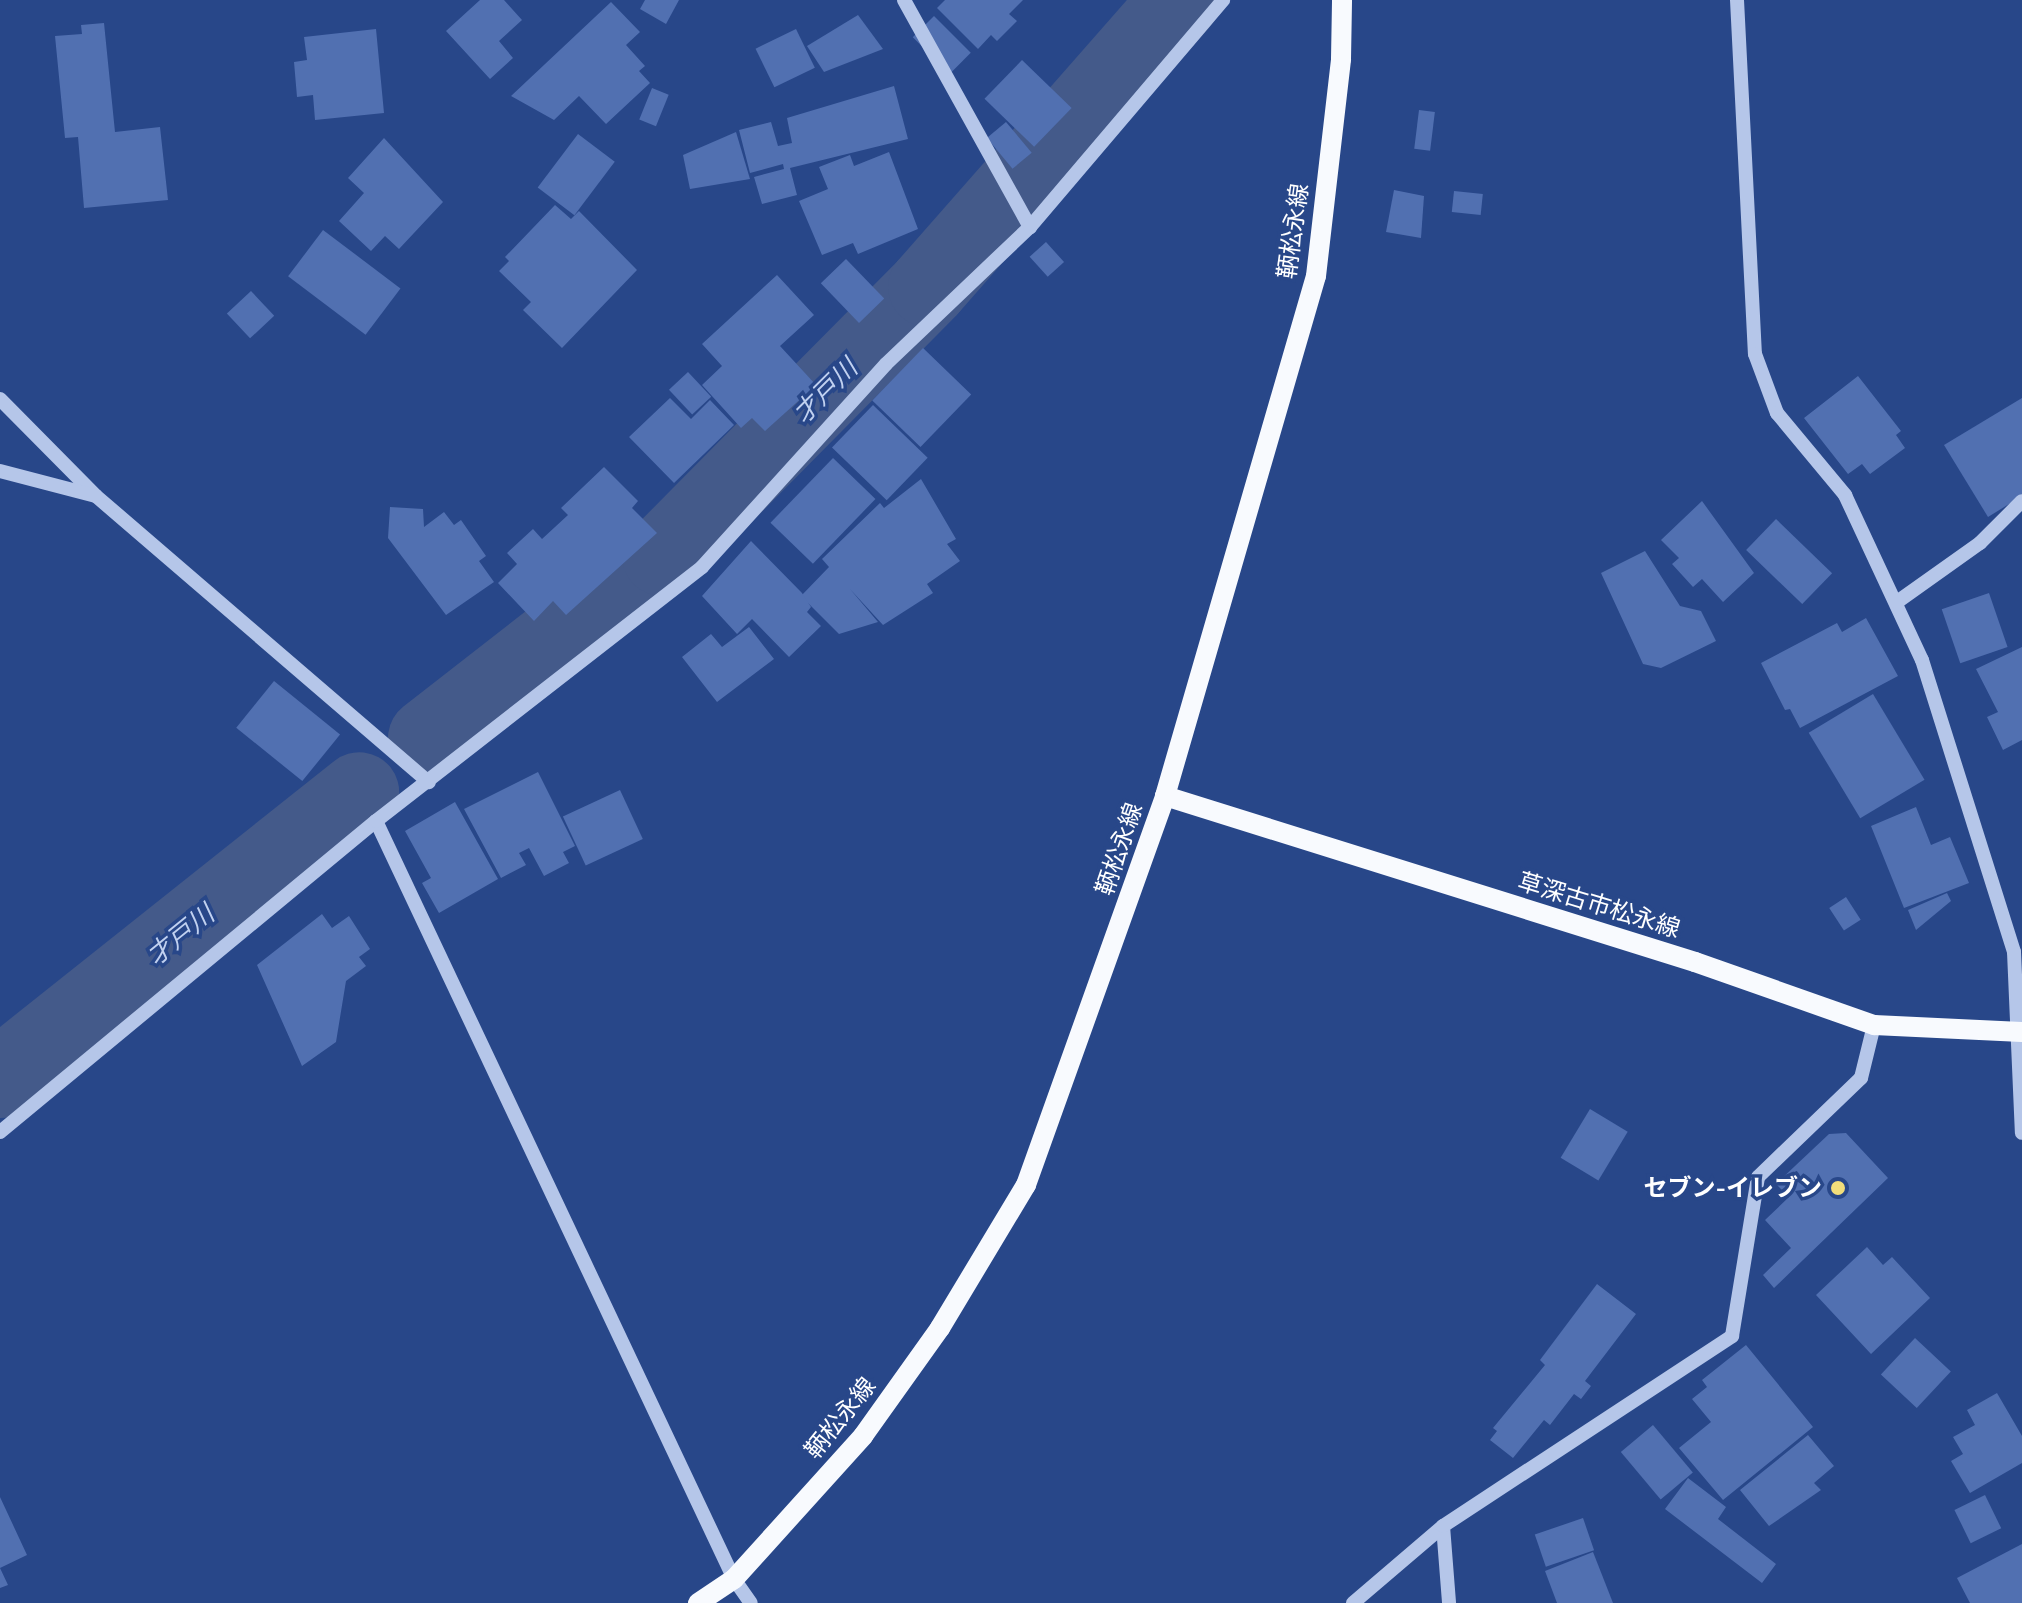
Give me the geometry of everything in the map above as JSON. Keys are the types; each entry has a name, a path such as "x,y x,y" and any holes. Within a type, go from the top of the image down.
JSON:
{"main road":[{"name":"鞆松永線","path":"698,1603 734,1579 863,1436 940,1328 1026,1185 1165,796 1316,276 1341,59 1342,0"},
{"name":"草深古市松永線","path":"1165,796 1695,962 1874,1025 2020,1032"}],"street":[{"path":"904,0 1030,227"},
{"path":"0,1132 376,821 702,567 886,364 1030,227 1223,0"},
{"path":"1737,0 1755,354 1777,413 1845,495 1922,660 2014,952 2020,1032 2022,1133"},
{"path":"0,399 96,496 429,782"},
{"path":"0,471 96,496"},
{"path":"1897,602 1980,543 2022,501"},
{"path":"376,821 734,1579 751,1603"},
{"path":"1353,1603 1443,1526 1732,1336 1758,1177 1861,1078 1874,1025"},
{"path":"1443,1526 1449,1603"}],"building":[{"path":"480,0 504,0 522,20 499,41 513,58 490,79 446,31"},
{"path":"645,0 679,0 666,24 640,9"},
{"path":"945,0 1023,0 1009,14 1017,21 997,41 991,35 978,49 937,8"},
{"path":"611,2 640,32 626,45 645,66 639,71 650,83 606,124 579,96 554,120 511,96"},
{"path":"858,15 883,49 824,72 807,46"},
{"path":"934,16 971,53 950,74 913,37"},
{"path":"104,23 115,132 160,127 168,200 84,208 78,137 65,138 55,36 82,34 81,25"},
{"path":"376,29 384,113 315,120 313,95 297,97 294,62 307,60 304,37"},
{"path":"796,29 815,68 774,87 756,49"},
{"path":"1022,60 1072,108 1034,147 984,99"},
{"path":"894,86 908,139 790,168 797,195 762,204 754,177 784,169 783,164 750,173 739,130 771,122 778,146 792,143 787,118"},
{"path":"652,88 669,95 656,126 639,120"},
{"path":"1419,110 1435,112 1430,151 1414,149"},
{"path":"1006,122 1032,153 1013,169 987,138"},
{"path":"736,132 750,179 690,189 683,155"},
{"path":"578,134 615,162 574,215 538,188"},
{"path":"384,138 443,202 399,249 385,236 371,251 339,221 364,193 348,178"},
{"path":"889,152 918,229 858,254 853,243 822,255 799,201 828,189 819,167 850,155 854,166"},
{"path":"1394,190 1424,196 1421,238 1386,232"},
{"path":"1454,191 1483,194 1481,215 1452,212"},
{"path":"555,205 571,219 579,211 637,270 562,348 523,310 531,302 499,271 509,261 505,257"},
{"path":"323,230 400,288 366,335 288,276"},
{"path":"1046,242 1064,262 1048,277 1030,257"},
{"path":"846,259 884,299 859,323 821,283"},
{"path":"777,275 814,315 780,346 816,385 765,431 752,418 741,428 702,385 722,366 702,344"},
{"path":"251,291 274,316 250,338 227,314"},
{"path":"923,348 971,395 920,447 872,401"},
{"path":"688,372 711,397 692,415 669,390"},
{"path":"1858,376 1901,431 1896,435 1905,448 1870,474 1862,464 1848,474 1804,418"},
{"path":"670,398 691,419 710,400 734,425 674,483 629,437"},
{"path":"2022,398 2022,496 1988,517 1944,445"},
{"path":"873,405 928,458 887,500 832,447"},
{"path":"833,458 875,499 813,564 770,523"},
{"path":"604,467 638,501 632,508 657,533 566,615 553,601 534,621 498,583 517,564 507,553 533,529 542,539 568,515 561,508"},
{"path":"921,479 956,539 947,544 960,561 927,584 933,593 883,625 850,589 878,622 839,634 801,596 829,567 822,559 880,503 884,508"},
{"path":"1702,501 1754,573 1723,602 1702,579 1693,587 1672,564 1679,558 1661,540"},
{"path":"390,507 423,509 424,527 444,512 454,525 461,520 486,556 479,561 494,582 446,615 388,538"},
{"path":"1776,519 1832,573 1802,604 1746,550"},
{"path":"751,541 802,593 811,607 807,612 821,626 789,657 752,619 737,634 702,596"},
{"path":"1645,551 1680,606 1701,611 1716,641 1661,668 1643,664 1601,573"},
{"path":"1989,593 2008,647 1960,663 1942,609"},
{"path":"1866,618 1898,676 1800,728 1790,709 1785,710 1761,663 1837,623 1842,632"},
{"path":"749,627 774,659 717,702 682,657 711,634 722,647"},
{"path":"2022,647 2022,740 2003,750 1987,717 1998,712 1976,669"},
{"path":"274,681 340,734 302,781 236,728"},
{"path":"1873,694 1925,780 1860,818 1809,733"},
{"path":"538,772 575,846 563,852 569,863 544,876 529,848 519,853 526,865 501,878 464,809"},
{"path":"620,790 643,839 586,866 563,817"},
{"path":"455,802 498,879 439,913 422,883 431,878 405,831"},
{"path":"1916,807 1931,845 1950,837 1969,883 1904,908 1871,826"},
{"path":"1947,893 1951,901 1916,930 1908,910"},
{"path":"1846,897 1861,920 1844,931 1829,908"},
{"path":"322,914 332,928 349,916 370,949 359,957 366,966 346,981 336,1042 302,1066 257,965"},
{"path":"1590,1109 1628,1132 1598,1181 1561,1158"},
{"path":"1846,1133 1888,1178 1774,1288 1763,1275 1791,1248 1765,1220 1789,1197 1776,1184 1829,1134"},
{"path":"1867,1247 1883,1265 1892,1257 1930,1298 1871,1354 1816,1295"},
{"path":"1597,1284 1636,1314 1585,1381 1591,1386 1581,1399 1574,1394 1550,1425 1544,1420 1513,1458 1490,1440 1497,1431 1493,1428 1545,1365 1540,1360"},
{"path":"1915,1338 1951,1371 1917,1408 1881,1375"},
{"path":"1746,1345 1813,1427 1723,1500 1679,1448 1711,1422 1692,1399 1707,1387 1702,1380"},
{"path":"1997,1393 2022,1436 2022,1463 1970,1493 1951,1461 1963,1454 1953,1437 1975,1425 1967,1410"},
{"path":"1653,1425 1693,1472 1661,1499 1621,1452"},
{"path":"1808,1435 1834,1466 1814,1483 1821,1490 1769,1526 1740,1490"},
{"path":"1688,1478 1726,1507 1718,1519 1776,1564 1762,1583 1665,1509"},
{"path":"1985,1495 2001,1528 1971,1543 1954,1510"},
{"path":"0,1497 27,1555 0,1568"},
{"path":"1583,1518 1594,1550 1546,1567 1535,1535"},
{"path":"2022,1544 2022,1603 1970,1603 1957,1578"},
{"path":"1593,1552 1613,1603 1557,1603 1545,1571"},
{"path":"0,1568 8,1585 0,1588"}],"waterway":[{"name":"才戸川","path":"428,738 662,556 928,287 1180,0"},
{"name":"才戸川","path":"0,1078 359,792"}],"place":[{"name":"セブン-イレブン","path":"1838,1188"}]}
